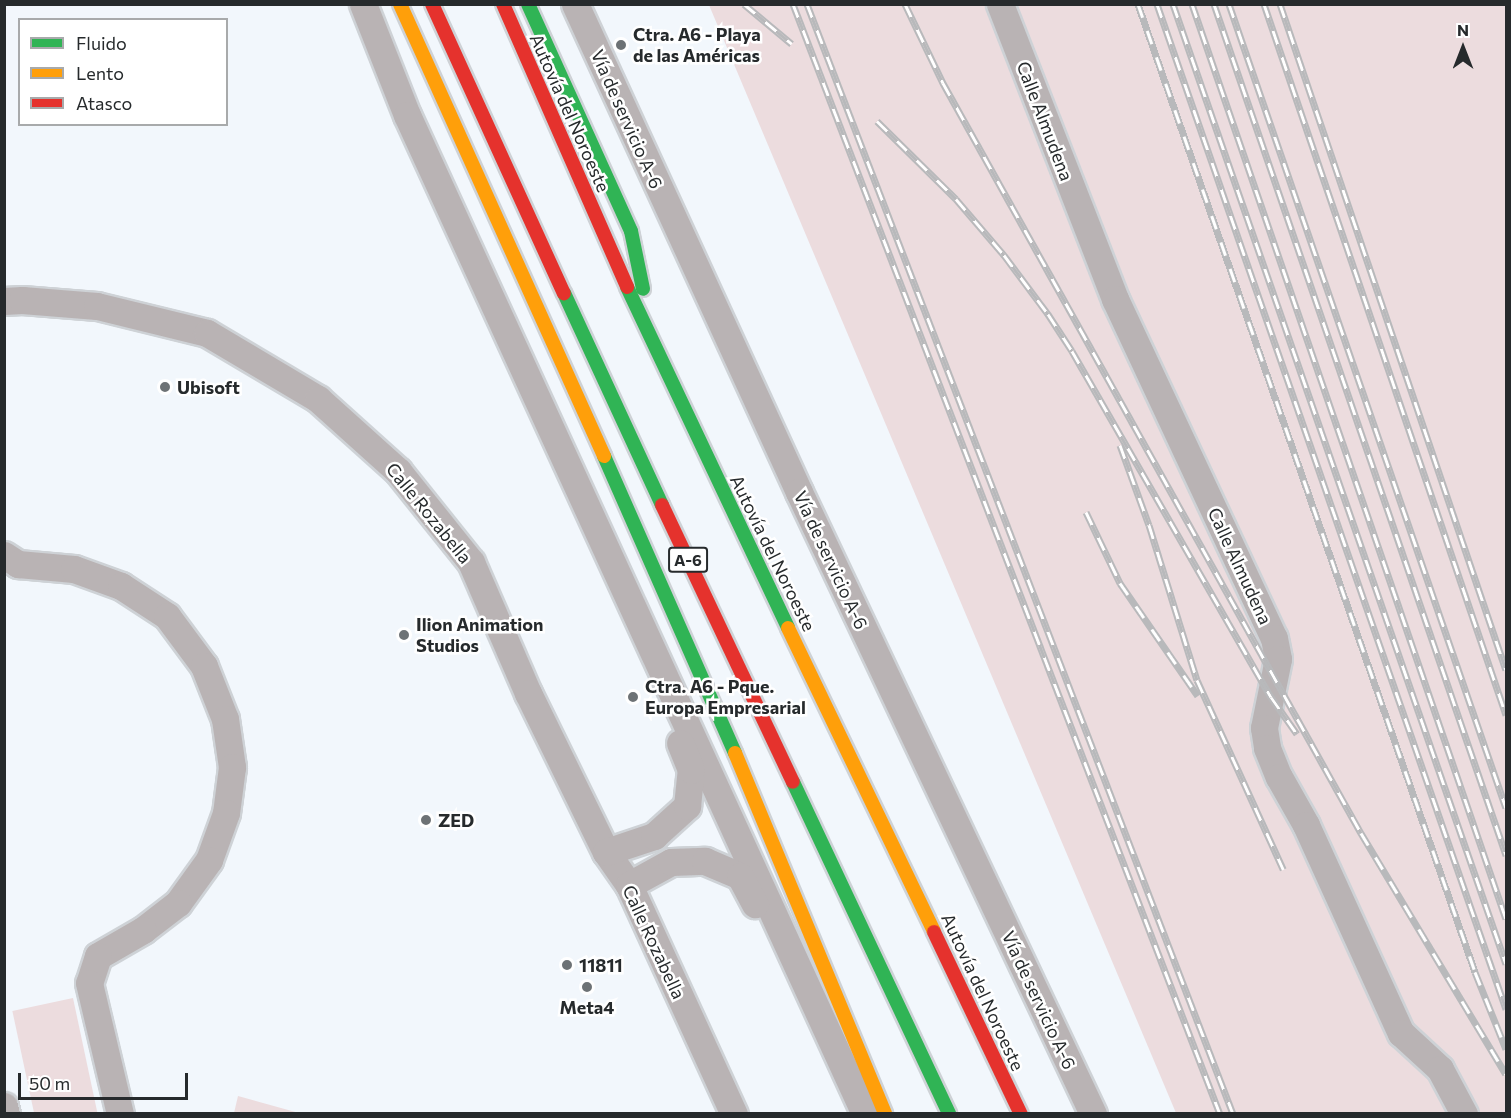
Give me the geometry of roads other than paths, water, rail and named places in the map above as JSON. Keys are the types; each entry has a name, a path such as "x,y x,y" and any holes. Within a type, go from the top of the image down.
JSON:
{"highway":[{"path":"400,4 569,375 765,821 885,1113"},
{"name":"A-6","path":"432,4 625,426 949,1113"},
{"name":"Autovía del Noroeste","path":"502,4 656,353 1021,1113"},
{"path":"528,4 631,231 656,353"}],"street":[{"path":"363,4 407,115 865,1113"},
{"name":"Vía de servicio A-6","path":"575,4 799,492 1093,1113"},
{"name":"Calle Almudena","path":"1000,4 1115,299 1274,638 1278,659 1264,728 1267,748 1279,777 1306,825 1401,1033 1440,1069 1464,1113"},
{"name":"Calle Rozabella","path":"4,301 22,300 97,306 207,333 318,399 398,471 471,562 528,693 606,852 629,885 734,1113"},
{"path":"592,515 691,770 687,806 654,836 606,852"},
{"path":"4,555 18,564 74,569 121,586 167,616 204,666 225,719 232,767 226,813 209,860 178,903 142,930 98,956 89,983 120,1113"},
{"path":"629,885 671,862 705,861 740,876 865,1113"},
{"path":"1045,1012 1104,1113"},
{"path":"4,1106 6,1113"}],"railway":[{"path":"744,4 792,44"},
{"path":"793,4 1220,1114"},
{"path":"807,4 1233,1114"},
{"path":"905,4 943,83 1361,833 1506,1074"},
{"path":"1138,4 1475,972 1506,1049"},
{"path":"1157,4 1506,1009"},
{"path":"1173,4 1506,964"},
{"path":"1192,4 1506,919"},
{"path":"1214,4 1506,855"},
{"path":"1229,4 1506,808"},
{"path":"1264,4 1506,715"},
{"path":"1280,4 1506,670"},
{"path":"877,121 956,199 1004,255 1048,314 1072,351 1271,697 1297,734"},
{"path":"1120,445 1149,525 1197,680 1283,869"},
{"path":"1086,512 1120,583 1198,696"}],"place":[{"name":"Ctra. A6 - Playa de las Américas","path":"621,45"},
{"name":"Ubisoft","path":"165,387"},
{"name":"Ilion Animation Studios","path":"404,635"},
{"name":"Ctra. A6 - Pque. Europa Empresarial","path":"633,697"},
{"name":"ZED","path":"426,820"},
{"name":"11811","path":"567,965"},
{"name":"Meta4","path":"587,987"}]}
